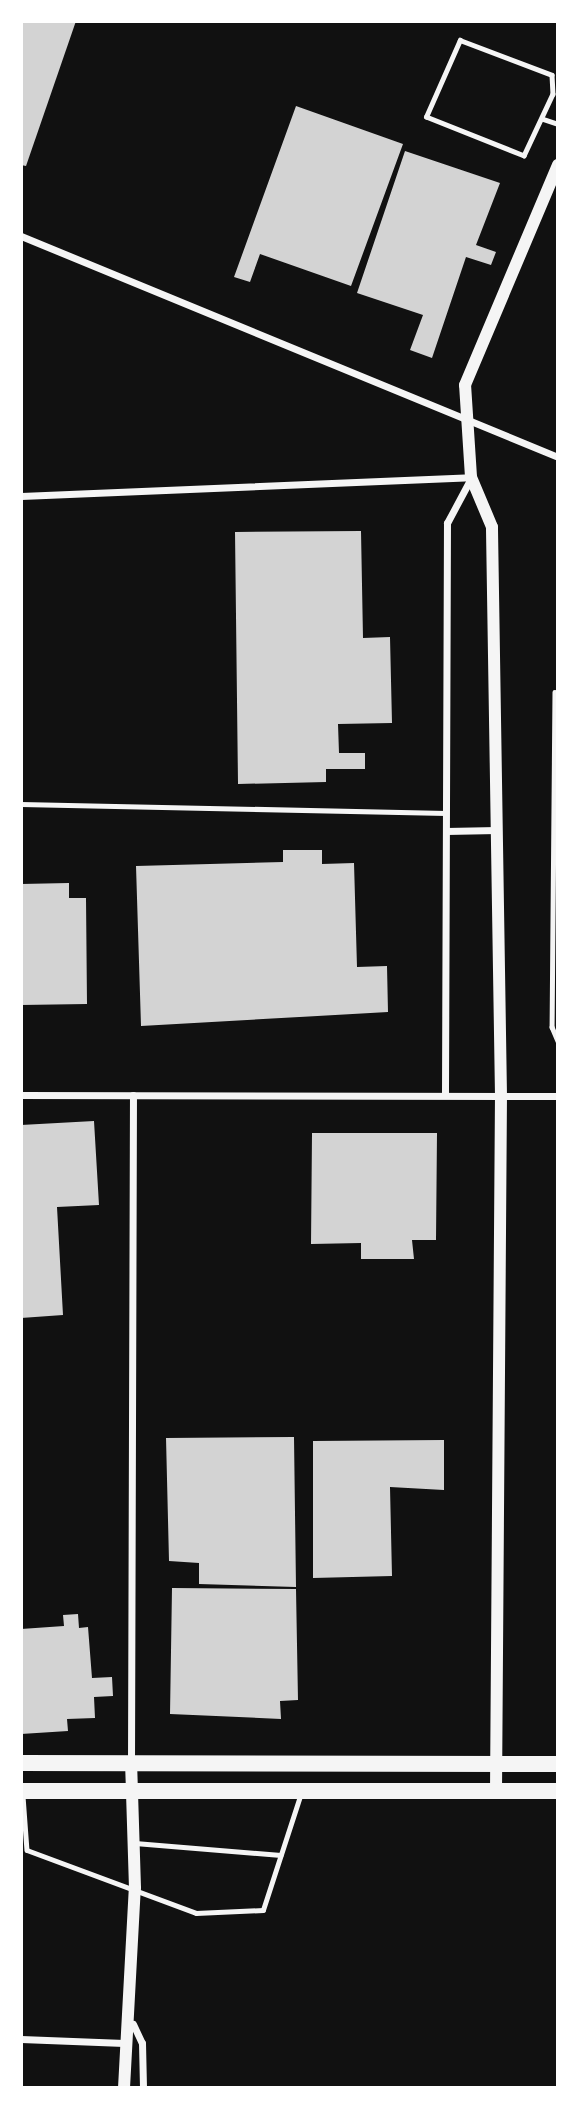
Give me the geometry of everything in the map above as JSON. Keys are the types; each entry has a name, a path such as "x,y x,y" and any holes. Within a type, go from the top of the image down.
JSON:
{"main road":[{"path":"21,1763 558,1764"},
{"path":"22,1791 558,1791"}],"street":[{"path":"496,1792 501,1096 492,527 471,477 465,420 465,385 558,165"},
{"path":"21,236 558,457"},
{"path":"21,496 471,477"},
{"path":"445,1093 447,523 471,477"},
{"path":"446,831 497,830"},
{"path":"21,1095 445,1093 558,1096"},
{"path":"124,2088 124,2043 133,2024 135,1888 131,1763 133,1095"},
{"path":"133,2024 142,2043 143,2088"},
{"path":"21,2039 124,2043"}],"lane":[{"path":"460,40 552,75 553,94 543,119 524,156 426,117 460,40"},
{"path":"543,119 558,124"},
{"path":"555,692 552,1027 558,1041"},
{"path":"21,804 446,813"},
{"path":"22,1791 26,1850 135,1888 196,1913 263,1910 302,1791"},
{"path":"134,1843 281,1855"}],"building":[{"path":"21,21 76,21 26,166 21,165"},
{"path":"296,106 403,144 351,286 260,254 250,282 234,277"},
{"path":"405,151 500,183 476,245 496,252 491,265 466,257 432,358 410,350 423,315 357,293"},
{"path":"361,531 363,638 390,637 392,723 338,724 339,753 365,753 365,769 326,769 326,782 238,784 235,532"},
{"path":"283,850 322,850 322,864 354,863 357,967 387,966 388,1012 141,1026 136,866 283,862"},
{"path":"69,883 69,898 86,898 87,1004 21,1005 21,884"},
{"path":"94,1121 99,1205 57,1207 63,1315 21,1318 21,1125"},
{"path":"312,1133 437,1133 436,1240 412,1240 414,1259 361,1259 361,1243 311,1244"},
{"path":"294,1437 296,1587 199,1584 199,1563 169,1561 166,1438"},
{"path":"444,1440 444,1490 390,1487 392,1576 313,1578 313,1441"},
{"path":"172,1588 296,1589 298,1700 280,1701 281,1719 170,1714"},
{"path":"78,1614 79,1628 88,1627 92,1678 112,1677 113,1696 94,1697 95,1718 67,1719 68,1731 21,1734 21,1629 64,1626 63,1615"}]}
